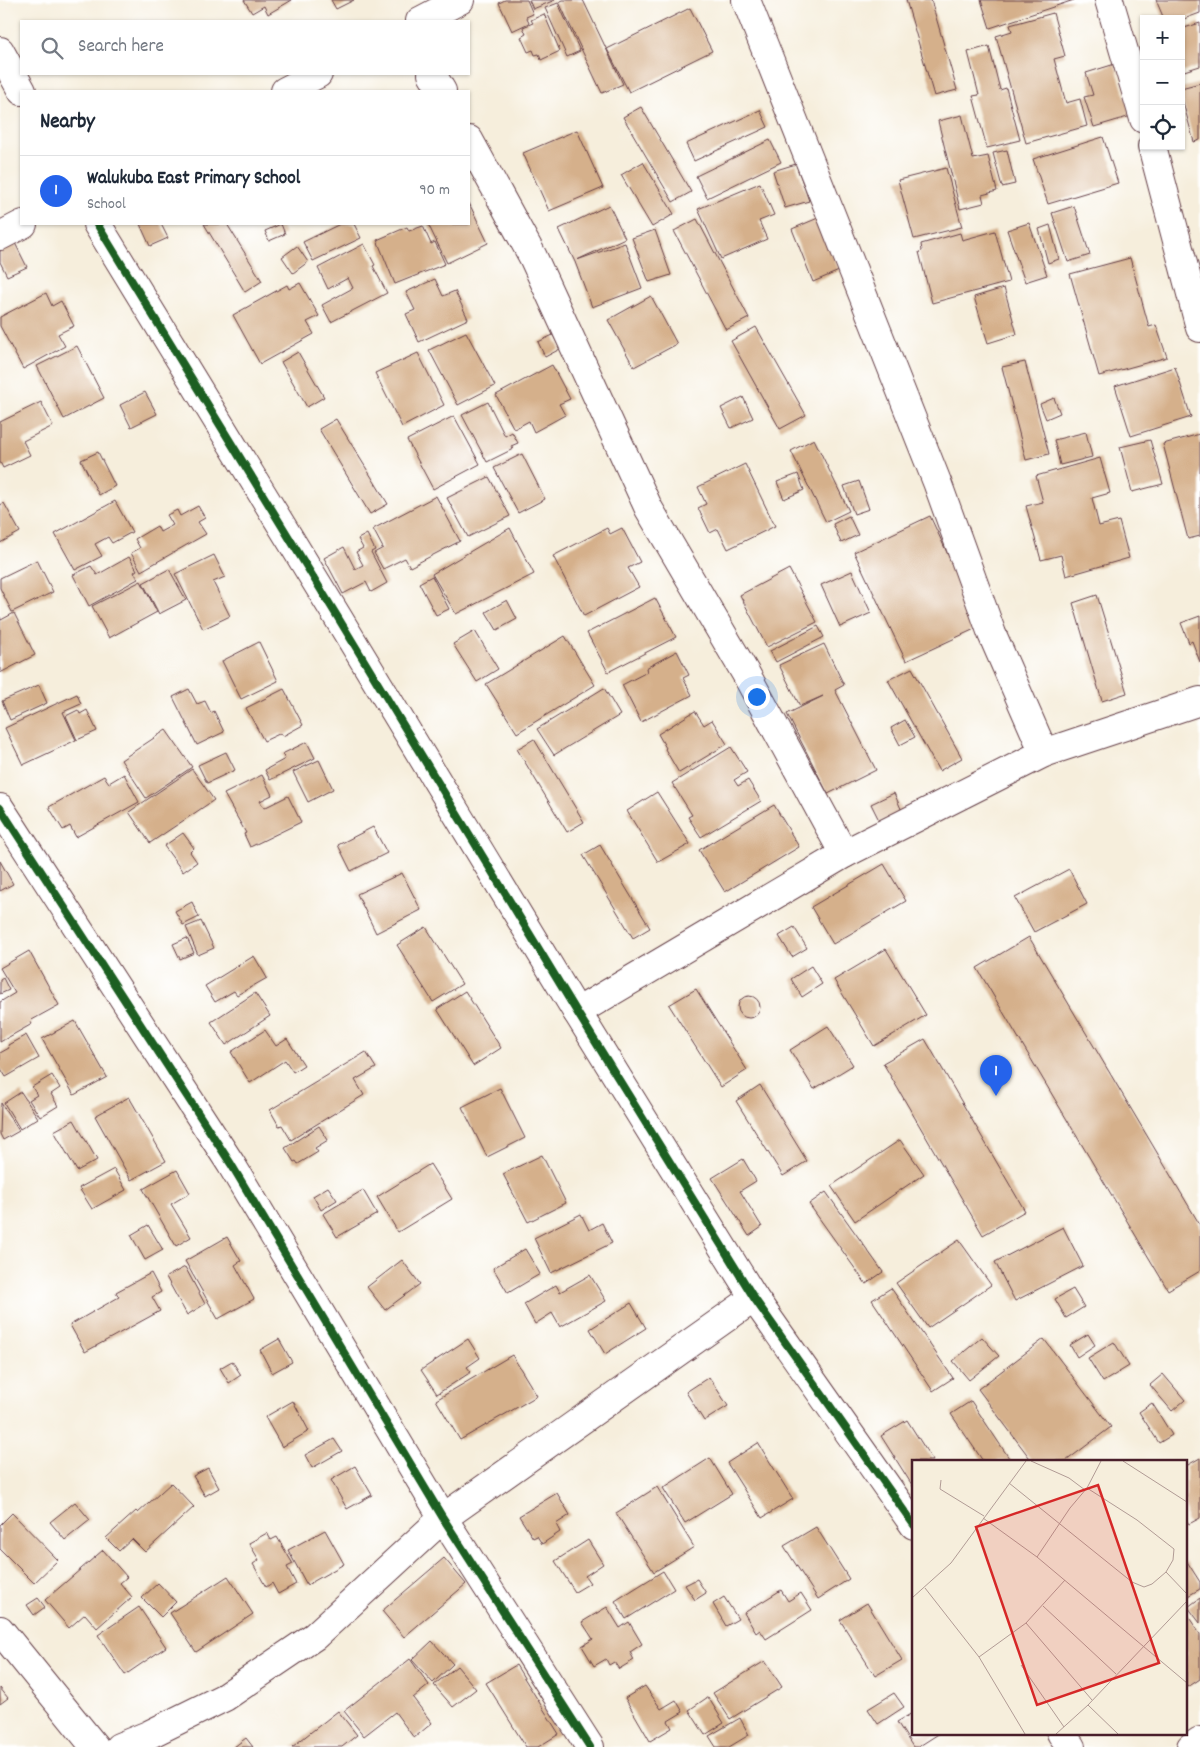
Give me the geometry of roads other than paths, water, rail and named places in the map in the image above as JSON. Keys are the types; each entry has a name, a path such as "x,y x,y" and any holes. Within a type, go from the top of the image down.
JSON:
{"street":[{"path":"422,20 460,0"},
{"path":"746,0 937,482 992,634 1044,753"},
{"path":"1110,0 1140,105"},
{"path":"0,51 21,90"},
{"path":"286,90 316,75"},
{"path":"433,75 441,90"},
{"path":"470,142 534,257 649,509 746,674 844,854"},
{"path":"1153,150 1200,328"},
{"path":"0,236 21,225"},
{"path":"98,225 577,1012 754,1298 912,1522"},
{"path":"577,1012 844,854 1044,753 1200,701"},
{"path":"0,808 231,1164 444,1518 590,1747"},
{"path":"124,1746 225,1697 315,1636 444,1518 754,1298"},
{"path":"0,1630 95,1747"},
{"path":"1062,1734 1071,1747"},
{"path":"1191,1747 1200,1741"}],"place":[{"name":"Walukuba East Primary School","path":"996,1096"}]}
